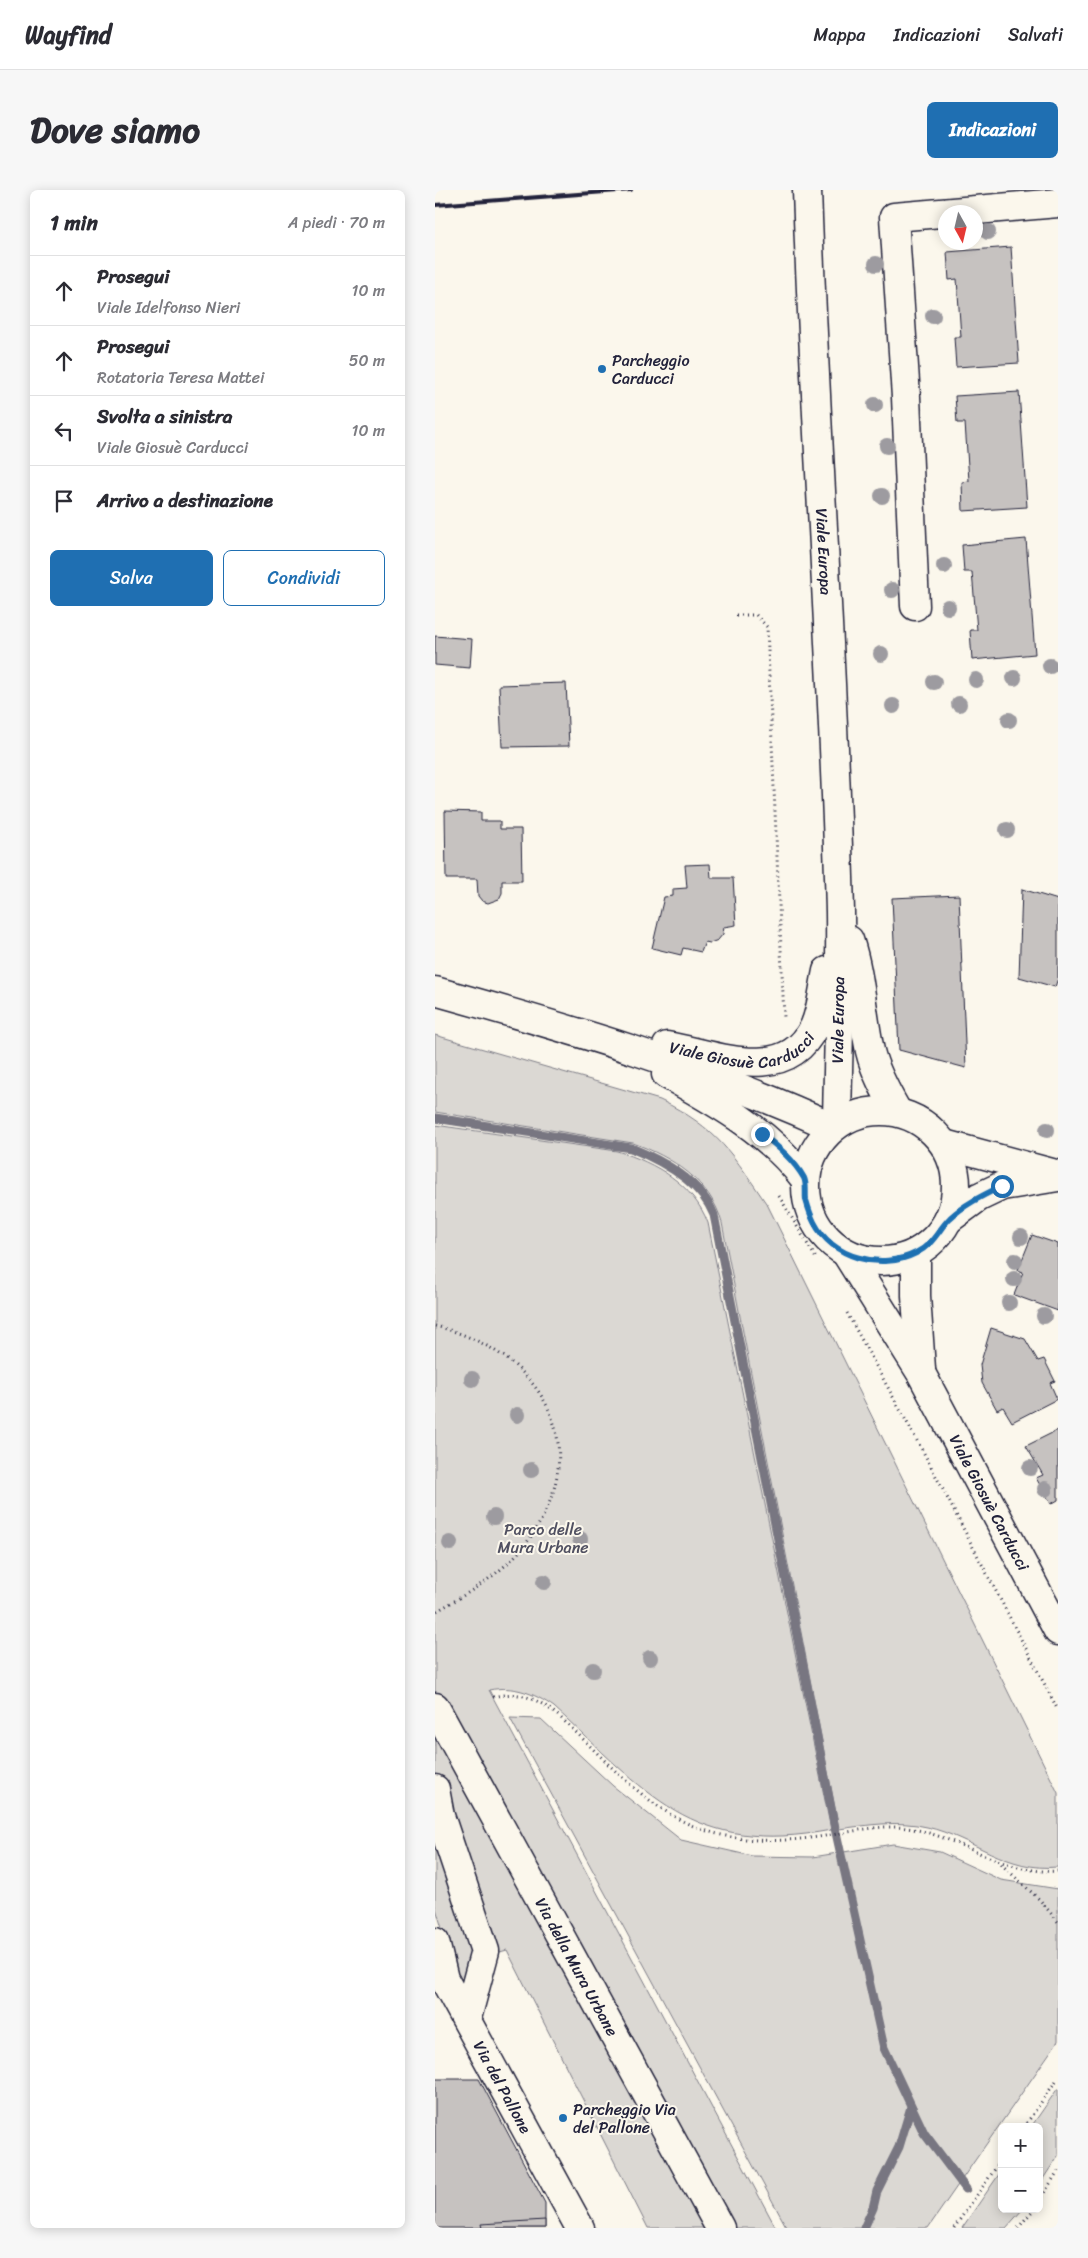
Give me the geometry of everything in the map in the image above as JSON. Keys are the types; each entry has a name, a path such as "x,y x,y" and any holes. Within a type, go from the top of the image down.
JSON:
{"main road":[{"name":"Viale Europa","path":"807,190 840,915 835,1126"},
{"path":"915,606 906,397 893,217 1058,204"},
{"name":"Viale Europa","path":"840,915 854,956 871,1052 879,1077 897,1111"},
{"name":"Viale Giosuè Carducci","path":"609,1040 639,1041 676,1047 733,1061 753,1063 770,1061 786,1055 805,1041 814,1026 840,915"},
{"name":"Viale Giosuè Carducci","path":"435,991 609,1040 719,1079 835,1126"},
{"name":"Viale Giosuè Carducci","path":"609,1040 741,1118 779,1148 805,1179"},
{"path":"949,1219 956,1195 956,1178 952,1160 944,1144 933,1130 918,1120 897,1111 871,1111 857,1114 835,1126 822,1138 813,1151 805,1179 807,1202 814,1222 828,1241 846,1253 863,1260 881,1262 899,1259 916,1253 931,1242 949,1219 979,1198 1002,1186 1058,1176"},
{"path":"944,1144 1058,1176"},
{"name":"Viale Giosuè Carducci","path":"846,1253 921,1372 1058,1631"},
{"name":"Viale Giosuè Carducci","path":"916,1253 915,1296 921,1372"},
{"name":"Via della Mura Urbane","path":"435,1707 719,2228"},
{"path":"435,1789 440,1816 485,1951 467,2018"},
{"name":"Via del Pallone","path":"435,1942 444,1979 580,2228"}],"path":[{"path":"737,615 756,615 767,627 784,1019"},
{"path":"775,1190 800,1228 819,1262"},
{"path":"847,1312 926,1457 1058,1710"},
{"path":"435,1326 476,1340 505,1358 529,1377 543,1396 553,1418 560,1464 545,1512 530,1538 510,1560 472,1592 435,1612"},
{"path":"493,1697 512,1694 521,1695 548,1708 646,1797 690,1825 726,1837 778,1842 893,1827 925,1832 958,1843 1000,1862 1032,1871 1058,1871"},
{"path":"1000,1862 1040,1900 1058,1922"},
{"path":"1027,2123 1058,2078"},
{"path":"954,2228 998,2165"},
{"path":"1043,2195 1058,2171"},
{"path":"1018,2228 1031,2213"}],"green space":[{"path":"435,1035 660,1100 680,1110 710,1132 723,1144 745,1172 768,1206 1058,1793 1058,1867 1039,1867 1022,1864 991,1853 944,1832 916,1825 883,1824 839,1829 722,1223 717,1208 709,1195 688,1172 662,1156 633,1143 435,1112"},
{"name":"Parco delle Mura Urbane","path":"435,1125 617,1151 631,1156 659,1169 683,1186 693,1197 708,1223 831,1830 783,1836 742,1834 707,1825 675,1810 646,1790 617,1766 554,1707 546,1702 531,1694 515,1689 489,1690 776,2228 648,2228 507,1950 468,1961 472,1981 470,1996 458,1982 435,1905"},
{"path":"510,1718 541,1719 613,1786 681,1840 752,1856 813,1857 893,1844 940,1852 1001,1880 1058,1889 1058,2041 1001,2123 998,2123 998,2127 928,2228 787,2228"},
{"path":"1058,2088 1058,2156 1043,2179 1043,2123 1034,2123"},
{"path":"998,2176 998,2213 1019,2213 1006,2228 962,2228"}],"building":[{"path":"1011,247 1019,363 956,367 954,337 961,337 957,279 949,280 947,252"},
{"path":"1019,392 1027,507 963,511 962,482 969,481 965,423 957,423 955,396"},
{"path":"1026,539 1035,654 972,660 970,630 977,630 972,572 964,572 962,545"},
{"path":"435,636 472,639 470,668 435,665"},
{"path":"566,683 569,746 502,747 499,685"},
{"path":"445,811 481,812 481,821 500,821 500,829 521,829 522,881 502,881 502,893 499,899 488,903 482,901 478,896 477,879 446,879"},
{"path":"710,864 711,878 733,878 736,925 724,927 723,934 718,940 710,943 705,942 701,952 683,948 681,955 652,948 664,897 673,896 673,889 687,888 685,865"},
{"path":"1022,889 1058,900 1058,978 1055,987 1019,977"},
{"path":"959,895 966,1068 899,1050 892,898"},
{"path":"1032,1235 1058,1244 1058,1311 1014,1295 1023,1272 1018,1270"},
{"path":"991,1328 1025,1339 1038,1361 1044,1359 1055,1381 1050,1383 1057,1399 1012,1422 1003,1407 997,1410 982,1383 980,1365"},
{"path":"1058,1430 1058,1500 1051,1504 1036,1478 1043,1475 1026,1446"},
{"path":"435,2079 479,2079 545,2203 545,2228 435,2228"},
{"path":"545,2220 545,2228 482,2228 481,2224"}],"waterway":[{"path":"435,1118 631,1148 656,1159 690,1182 700,1192 714,1215 835,1828 884,2048 924,2133 966,2189"},
{"path":"864,2228 873,2208 877,2191 899,2147 911,2107"}],"railway":[{"path":"435,205 631,190"}],"place":[{"name":"Parcheggio Carducci","path":"602,369"},
{"name":"Parcheggio Via del Pallone","path":"563,2118"}],"route":[{"path":"762,1134 779,1148 805,1179 807,1202 814,1222 828,1241 846,1253 863,1260 881,1262 899,1259 916,1253 931,1242 949,1219 979,1198 1002,1186"}]}
